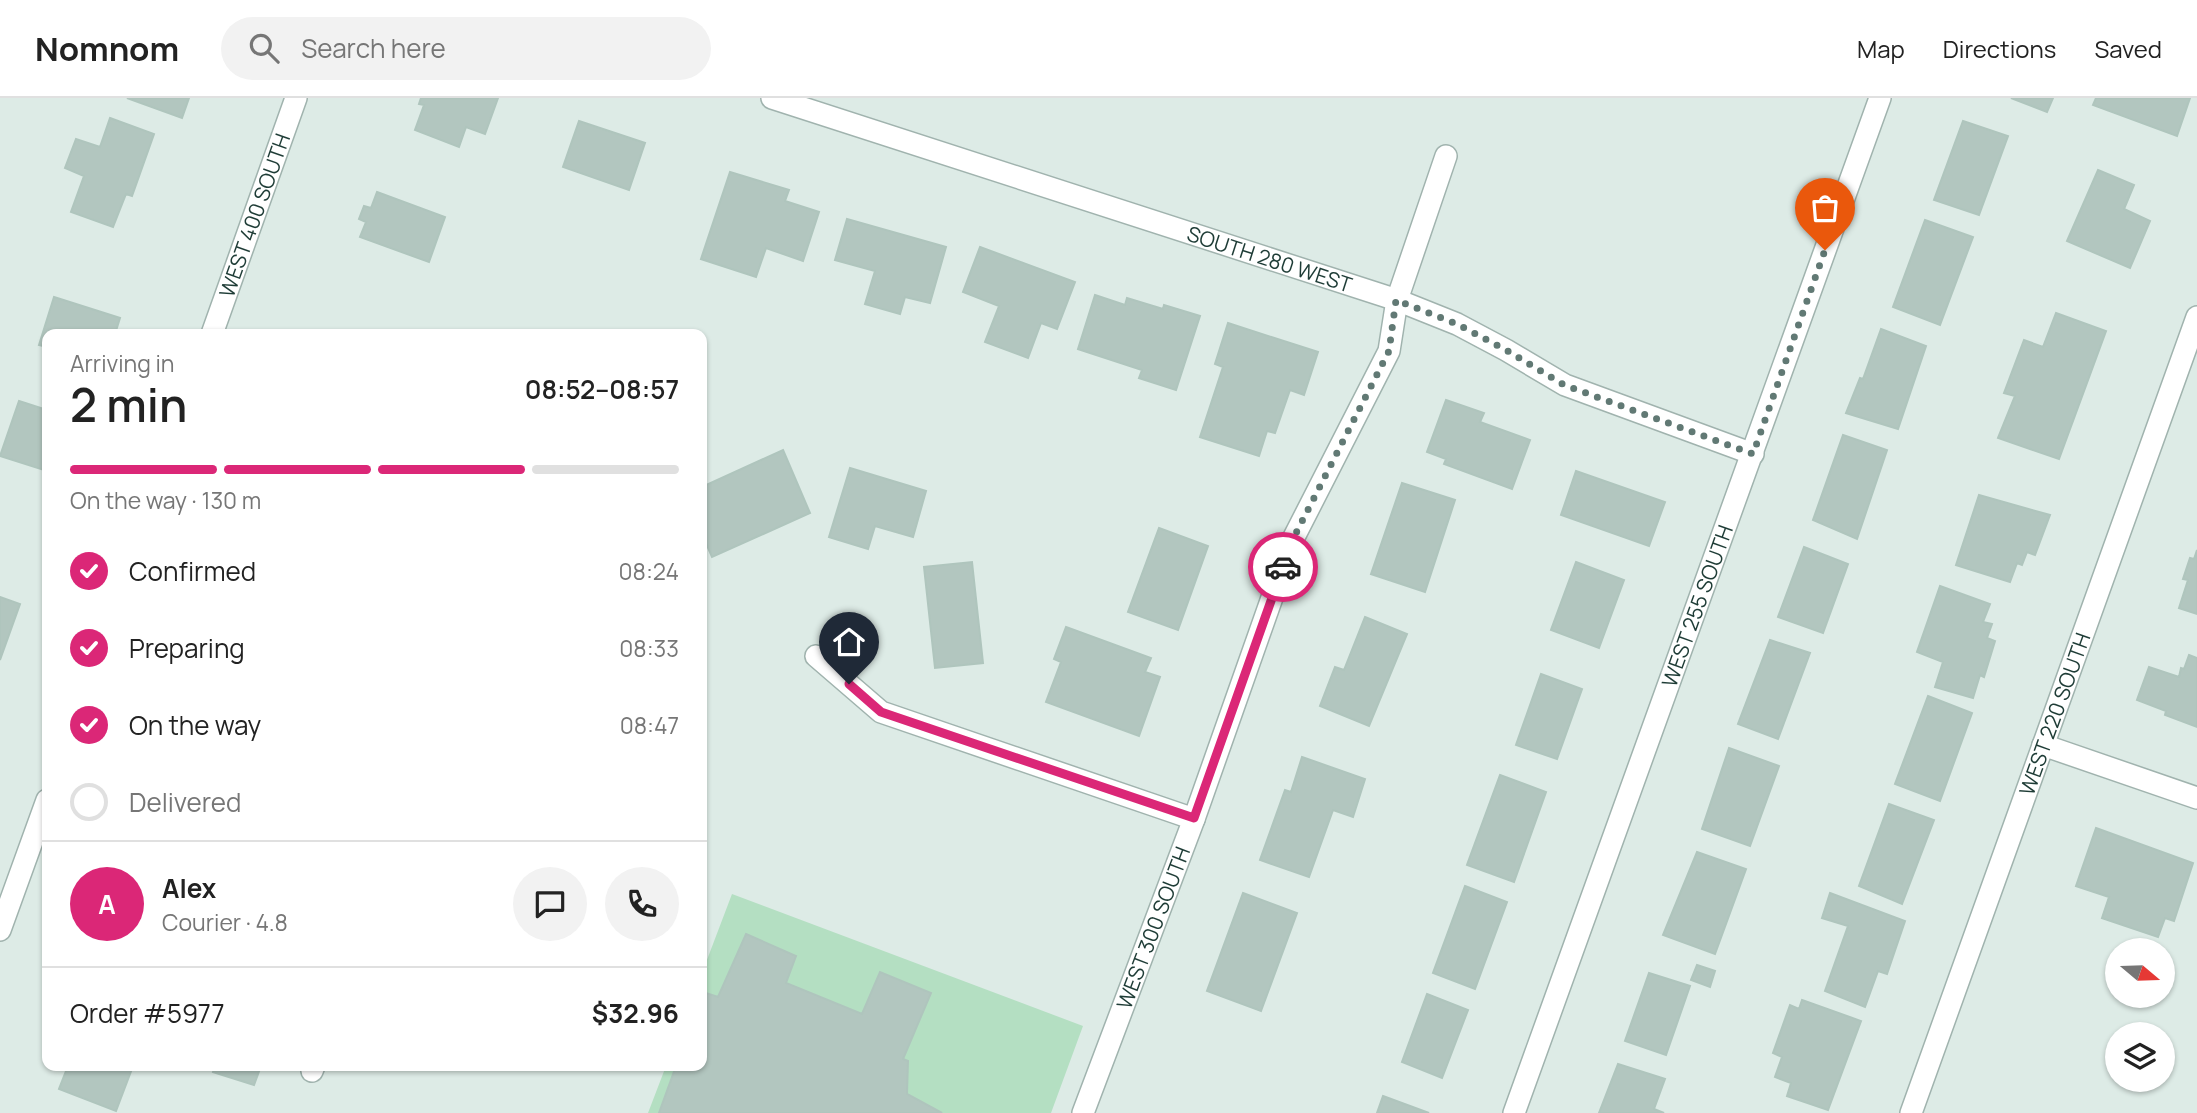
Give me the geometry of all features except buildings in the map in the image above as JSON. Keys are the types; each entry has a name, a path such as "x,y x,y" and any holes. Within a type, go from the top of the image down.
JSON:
{"street":[{"name":"WEST 400 SOUTH","path":"214,329 296,98"},
{"name":"SOUTH 280 WEST","path":"772,98 1396,300 1457,324 1564,385 1753,454"},
{"name":"WEST 255 SOUTH","path":"1514,1113 1880,98"},
{"name":"WEST 300 SOUTH","path":"1083,1113 1194,818 1292,541 1389,351 1396,300 1446,156"},
{"name":"WEST 220 SOUTH","path":"1911,1113 2197,317"},
{"path":"816,656 881,712 1194,818"},
{"path":"2043,744 2197,799"},
{"path":"0,930 42,819"}],"green space":[{"path":"732,894 1083,1026 1051,1113 648,1113 664,1071 707,1071 707,960"}],"way so far":[{"path":"1283,567 1292,541 1389,351 1396,300 1457,324 1564,385 1753,454 1825,250"}],"route":[{"path":"849,684 881,712 1194,818 1283,567"}]}
